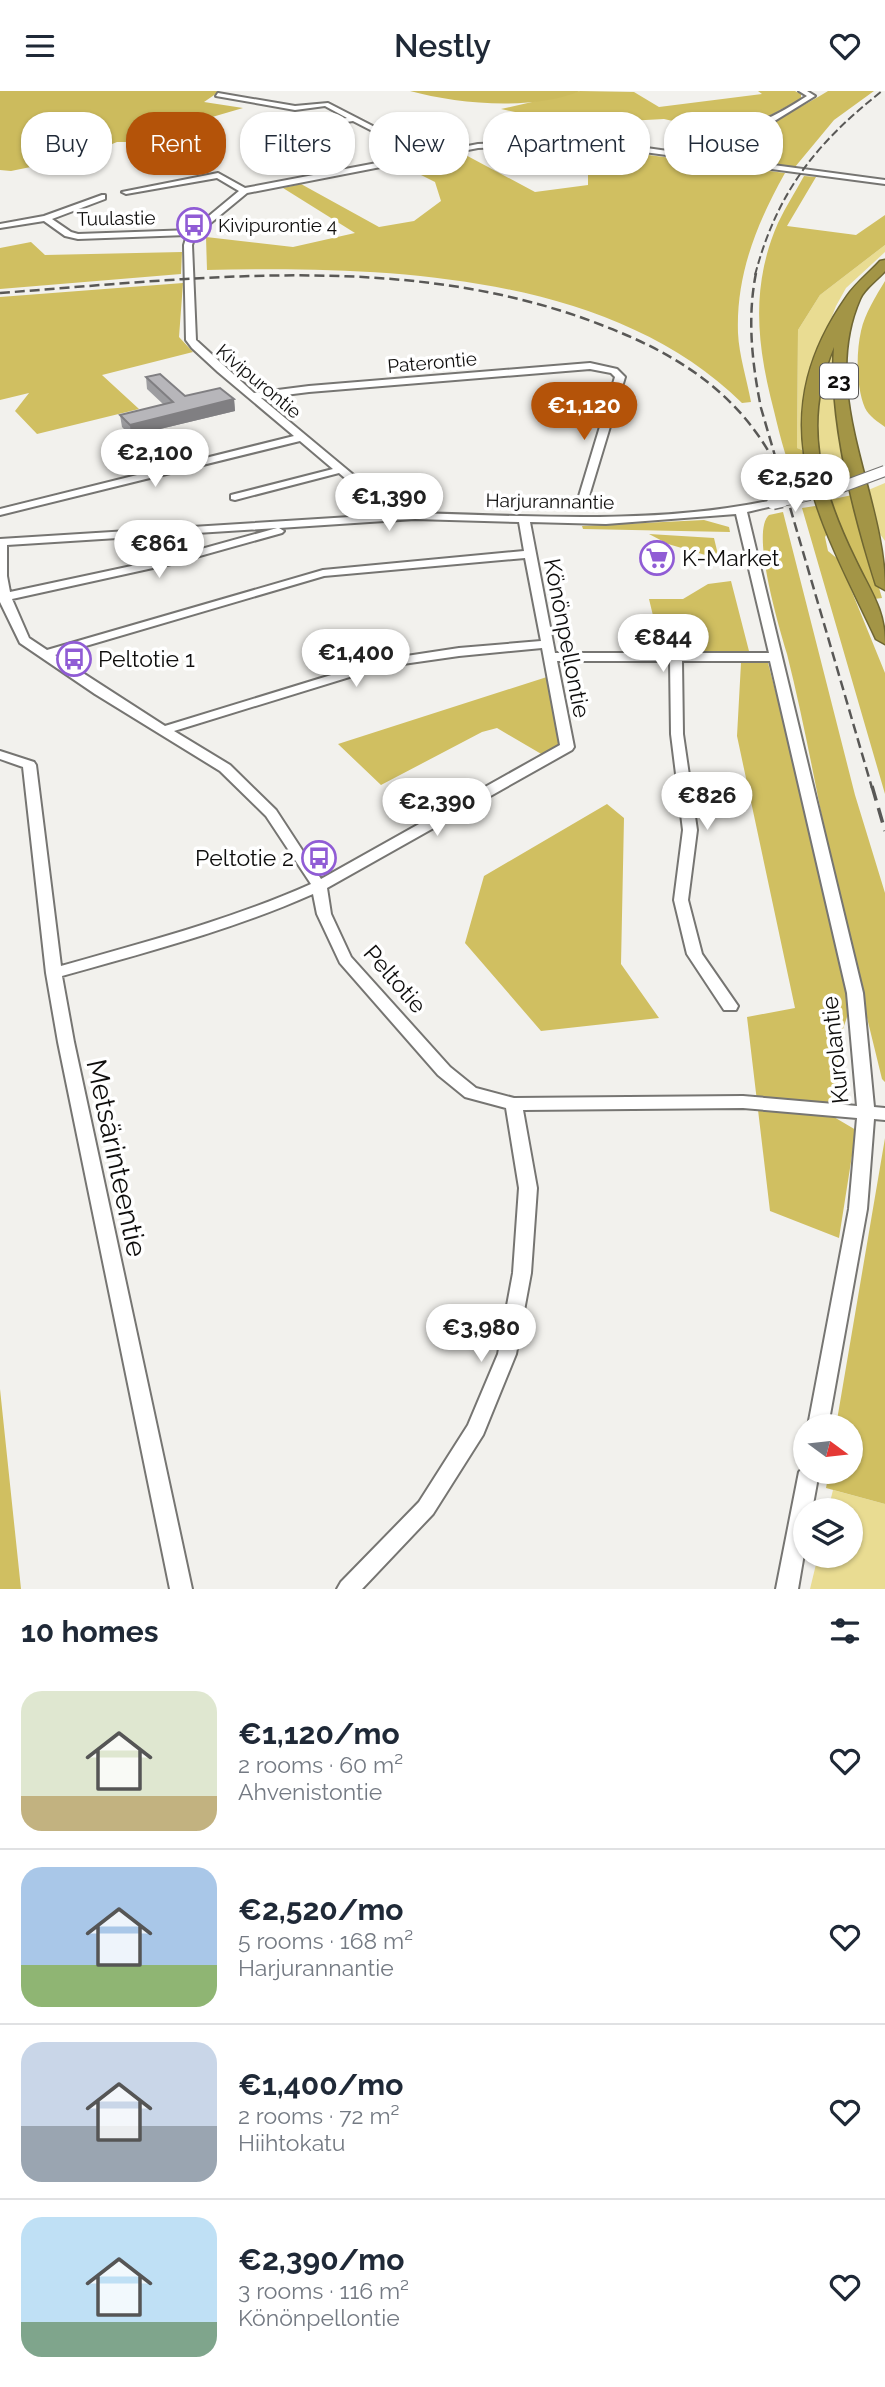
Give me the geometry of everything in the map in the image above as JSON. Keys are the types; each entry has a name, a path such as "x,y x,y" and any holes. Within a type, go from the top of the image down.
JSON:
{"highway":[{"name":"23","path":"885,264 855,296 841,343 839,378 847,433 874,552 885,585"},
{"path":"855,296 837,323 812,390 808,413 809,439 814,494 885,639"}],"street":[{"path":"783,112 812,96 803,91"},
{"path":"218,95 295,108 326,104 369,125"},
{"path":"192,232 244,191 369,166"},
{"path":"783,168 885,182"},
{"path":"126,193 218,175 244,191"},
{"name":"Tuulastie","path":"0,226 46,218 102,197"},
{"name":"Tuulastie","path":"46,218 68,234 78,237 192,232"},
{"name":"Kivipurontie","path":"192,232 188,245 191,340 194,346 382,504 389,517"},
{"name":"Paterontie","path":"253,396 590,366 614,370 620,377 581,506"},
{"path":"0,512 302,437"},
{"path":"235,497 340,470"},
{"name":"Harjurannantie","path":"1,542 389,517 606,521 741,510 839,488 885,471"},
{"name":"Kurolantie","path":"741,510 855,993 866,1113 859,1209 820,1414"},
{"name":"Könönpellontie","path":"54,972 207,930 320,886 566,747 524,520"},
{"path":"3,597 171,561 283,529 285,524"},
{"name":"Peltotie","path":"1,542 3,597 24,640 43,655 225,768 271,813 320,886 324,913 345,959 444,1071 471,1093 514,1104 743,1102 885,1114"},
{"path":"43,655 323,573 529,554"},
{"path":"165,730 380,664 459,652 549,651 676,657 775,657"},
{"path":"676,657 677,734 690,830 681,900 695,954 730,1006"},
{"name":"Metsärinteentie","path":"0,754 29,765 54,972 75,1087 181,1589"},
{"path":"348,1589 426,1508 476,1429 507,1354 522,1273 527,1188 514,1104"},
{"path":"787,1589 807,1484"}],"shaded area":[{"path":"0,91 220,91 204,102 243,108 226,113 126,112 126,142 112,144 112,112 21,112 21,169 0,170"},
{"path":"410,91 580,91 540,101 495,103 450,99"},
{"path":"580,91 634,92 659,107 762,94 758,91 795,91 801,94 801,99 776,112 664,112 664,119 650,120 650,112 515,112 501,109"},
{"path":"828,91 874,91 834,120 795,167 783,165 783,115"},
{"path":"650,155 664,157 664,175 785,173 757,230 741,290 738,333 751,402 742,403 688,360 627,326 560,302 490,286 418,276 346,271 207,270 206,237 293,247 355,233 283,188 301,184 379,227 414,221 441,201 435,182 421,175 469,175 469,157 483,164 483,175 503,175 535,192 588,185 588,175 650,175"},
{"path":"804,176 816,177 787,226 856,235 885,215 885,245 820,295 798,330 797,448 802,450 813,482 810,489 802,492 788,463 768,387 759,317 763,270 769,247 778,223"},
{"path":"31,242 45,255 182,252 181,274 0,289 0,248"},
{"path":"885,245 885,252 846,288 836,306 805,387 802,450 797,448 798,330 820,295"},
{"path":"885,281 885,427 865,408 858,380 858,359 863,324"},
{"path":"183,283 179,337 193,352 102,375 139,409 37,434 15,411 29,393 0,400 0,297"},
{"path":"833,343 832,391 850,478 839,481 825,473 814,425 814,409"},
{"path":"885,483 885,541 880,534 866,491"},
{"path":"852,495 882,598 874,599 832,511 829,500"},
{"path":"802,508 819,508 829,530 825,537 828,551 839,560 885,673 885,794"},
{"path":"783,512 855,795 885,893 885,1082 882,1079 848,939 801,713 764,560 764,525 769,515"},
{"path":"704,520 729,527 730,532 583,529 582,526"},
{"path":"649,534 714,538 719,559 668,544"},
{"path":"731,581 750,655 662,653 649,599 683,599 708,584"},
{"path":"741,663 768,663 855,993 838,1044 838,1088 822,1110 856,1130 839,1238 770,1211 747,1017 795,1008 737,736"},
{"path":"550,676 560,744 543,755 497,728 482,732 381,785 338,744"},
{"path":"607,804 624,818 621,964 659,1018 541,1031 465,943 484,876"},
{"path":"885,1138 885,1504 826,1488 827,1484 863,1484 863,1414 838,1414"},
{"path":"0,1389 21,1589 0,1589"},
{"path":"833,1490 863,1498 831,1498"},
{"path":"863,1498 885,1504 885,1589 810,1589 815,1568 863,1568"}],"building":[{"path":"160,374 185,396 220,388 234,399 130,425 120,415 173,402 146,377"}],"railway":[{"path":"755,275 775,219 802,171 837,130 882,91"},
{"path":"756,273 752,340 761,408 872,788"},
{"path":"0,293 152,281 305,275 382,278 457,287 531,302 632,337 683,365 728,400 764,444 779,471"},
{"path":"872,786 885,831"}],"place":[{"name":"Kivipurontie 4","path":"194,225"},
{"name":"K-Market","path":"657,558"},
{"name":"Peltotie 1","path":"74,659"},
{"name":"Peltotie 2","path":"319,858"}]}
